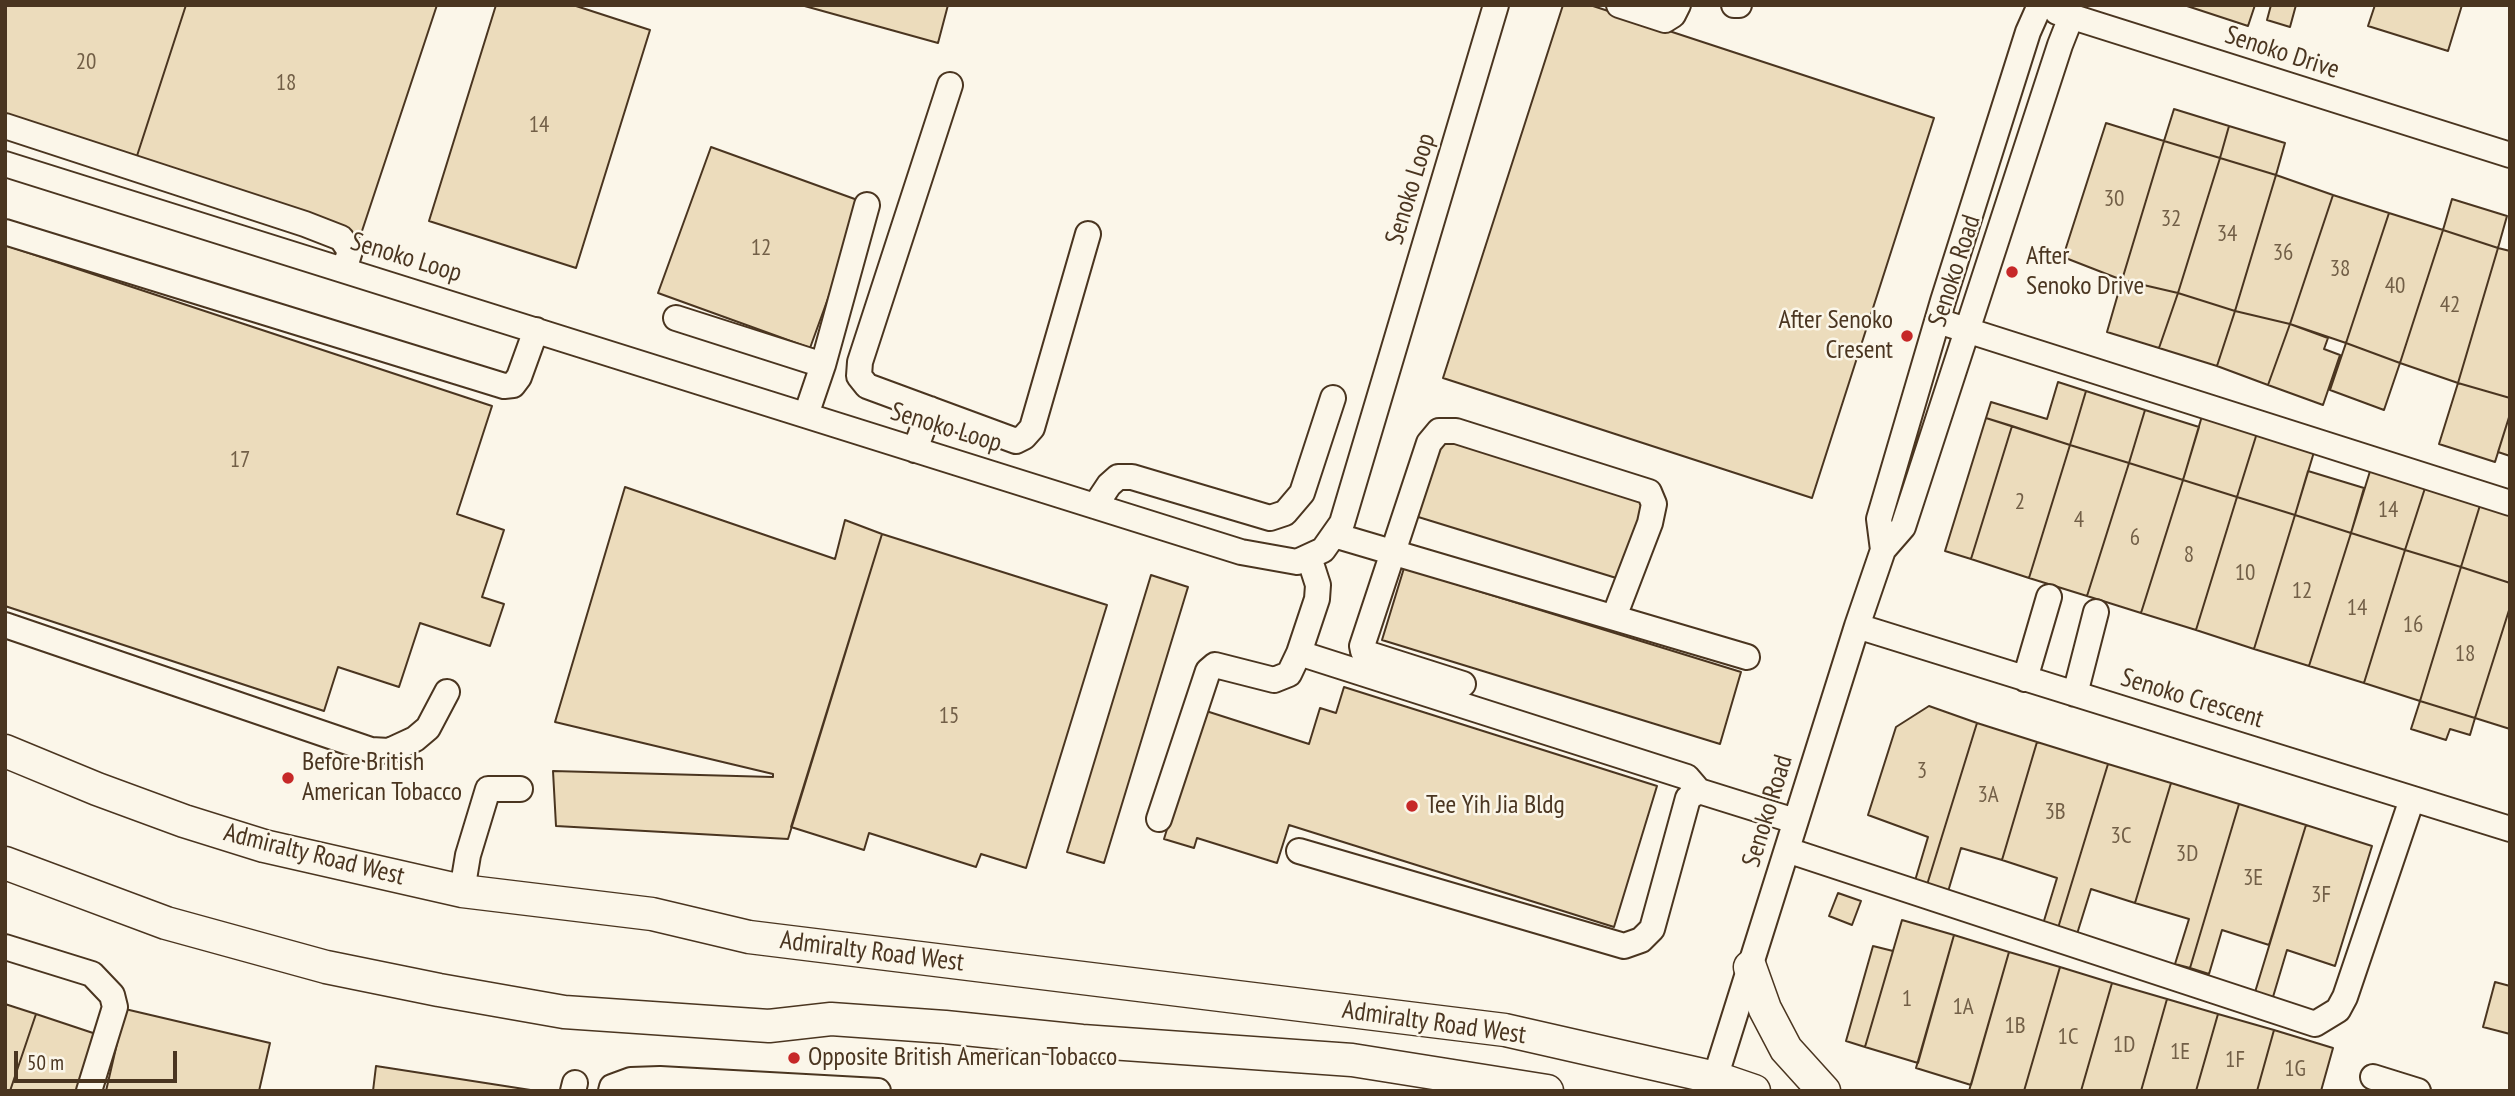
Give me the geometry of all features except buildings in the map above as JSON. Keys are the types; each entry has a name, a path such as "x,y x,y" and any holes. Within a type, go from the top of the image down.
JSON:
{"main road":[{"name":"Admiralty Road West","path":"5,751 110,794 264,846 462,891 652,914 748,937 1505,1030 1714,1085 1754,1091"},
{"name":"Admiralty Road West","path":"5,863 166,923 326,967 564,1012 769,1026 831,1019 945,1027 1082,1041 1352,1060 1547,1091"},
{"path":"1750,967 1765,1009 1786,1049 1824,1091"}],"street":[{"name":"Senoko Loop","path":"5,164 1241,552 1297,562 1323,550 1342,523 1496,5"},
{"path":"1619,5 1665,20 1673,15 1678,5"},
{"name":"Senoko Drive","path":"2039,6 2069,11 2510,155"},
{"name":"Senoko Road","path":"1883,550 1879,519 2028,32 2039,6"},
{"name":"Senoko Road","path":"1714,1085 1857,626 1883,550 1903,527 2069,11"},
{"path":"950,85 860,362 859,376 867,386 1016,440 1024,437 1032,428 1088,234"},
{"path":"5,126 341,238 350,251 344,270"},
{"path":"806,415 823,365 867,205"},
{"path":"5,232 504,386 513,385 519,377 536,330"},
{"path":"676,318 823,365"},
{"path":"1938,321 2510,503"},
{"path":"1095,506 1108,485 1118,477 1132,477 1270,518 1285,513 1302,493 1333,398"},
{"path":"915,450 930,409"},
{"path":"1463,684 1363,651 1362,646 1429,443 1439,431 1456,430 1649,492 1654,504 1650,523 1614,617"},
{"path":"1334,535 1747,657"},
{"path":"1159,820 1208,671 1215,665 1274,680 1289,674 1317,599 1318,585 1309,557"},
{"path":"2025,679 2049,597"},
{"path":"2075,694 2096,612"},
{"path":"5,625 371,750 389,751 415,739 428,728 447,692"},
{"name":"Senoko Crescent","path":"1857,626 2510,829"},
{"path":"1299,653 1687,777 1699,791 1795,821"},
{"path":"462,891 468,855 488,789 520,789"},
{"path":"1299,851 1625,946 1641,940 1652,929 1684,808 1688,798 1699,791"},
{"path":"1787,850 2315,1024 2338,1010 2345,998 2412,799"},
{"path":"5,947 92,974 112,995 115,1007 89,1091"},
{"path":"2374,1077 2418,1091"},
{"path":"611,1091 612,1087 631,1080 660,1079 878,1091"}],"place":[{"name":"After Senoko Drive","path":"2012,272"},
{"name":"After Senoko Cresent","path":"1907,336"},
{"name":"Before British American Tobacco","path":"288,778"},
{"name":"Tee Yih Jia Bldg","path":"1412,806"},
{"name":"Opposite British American Tobacco","path":"794,1058"}]}
